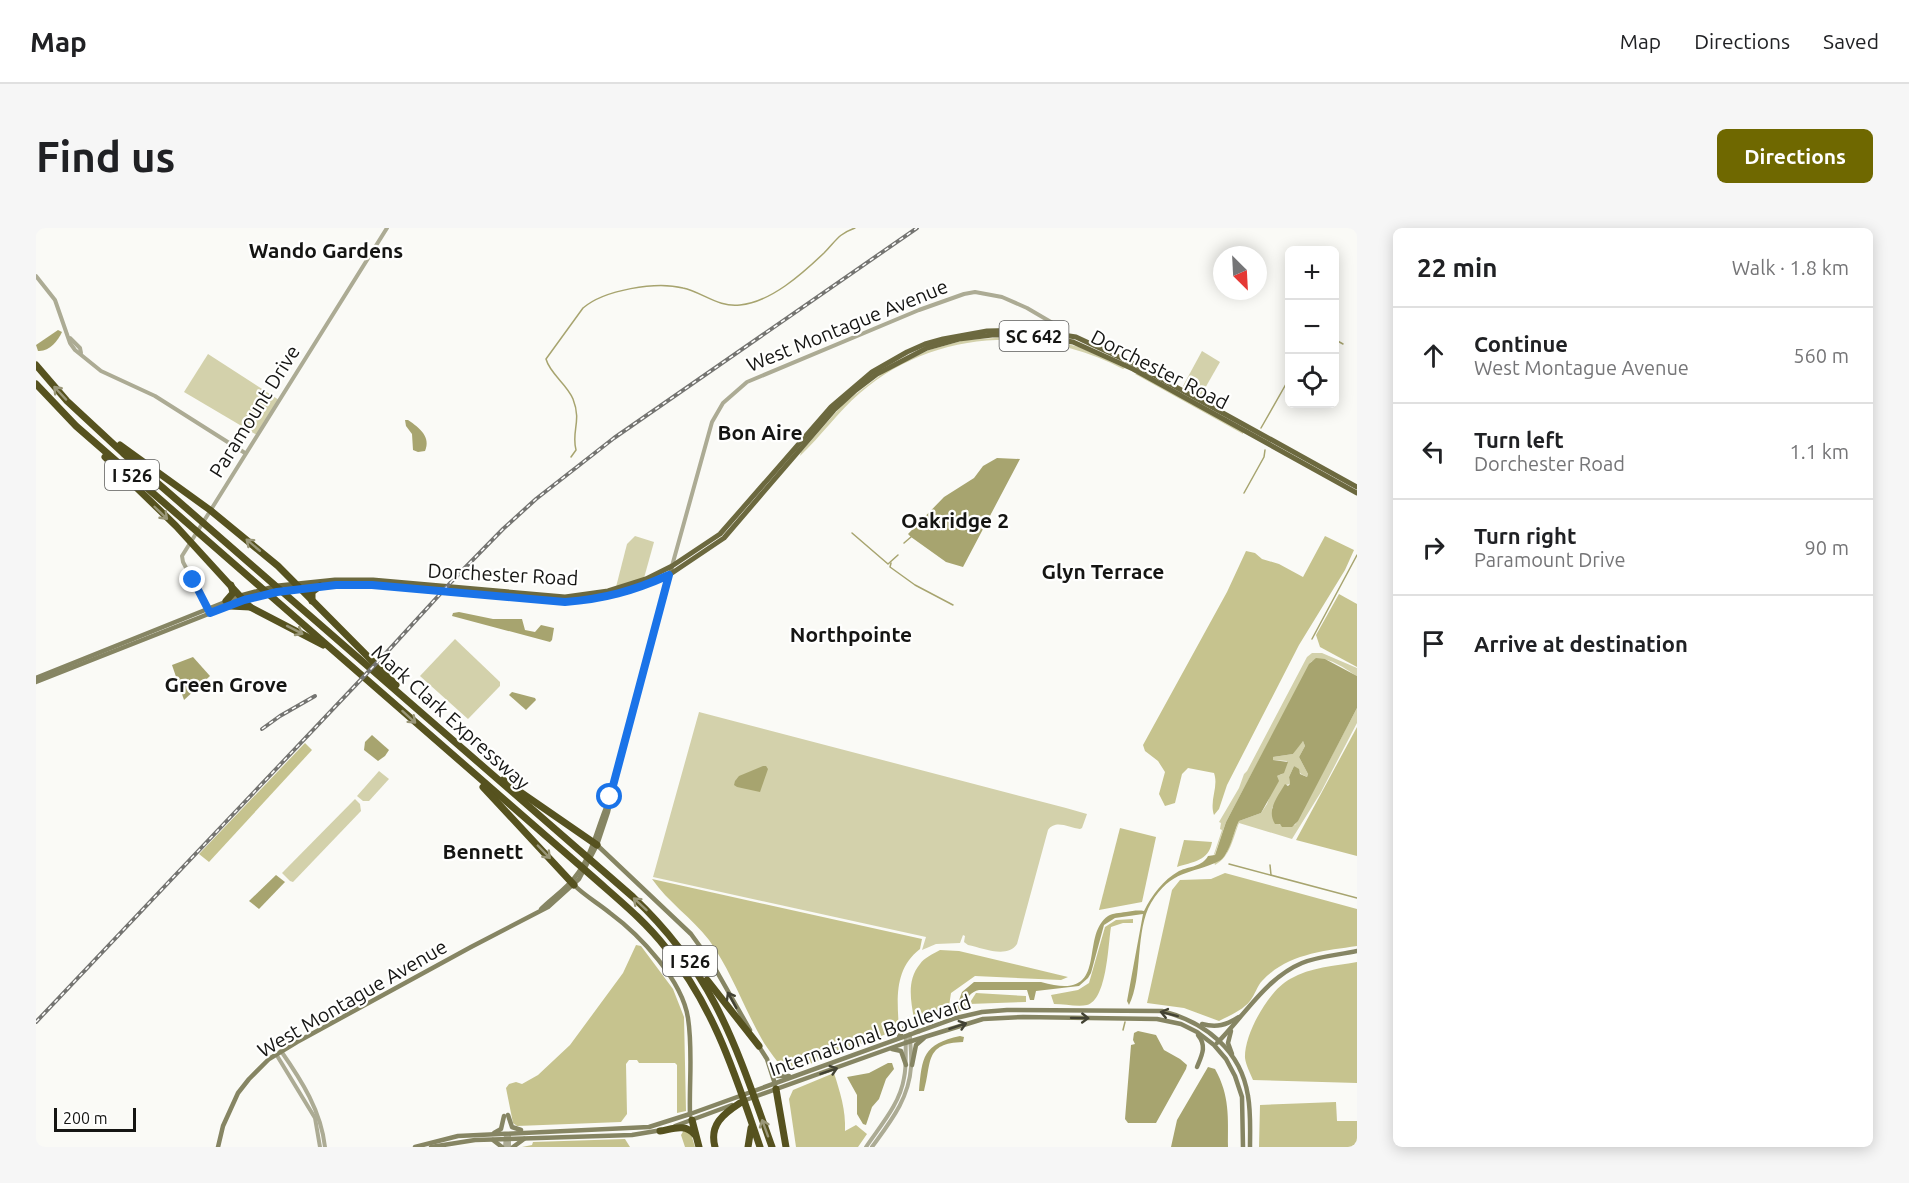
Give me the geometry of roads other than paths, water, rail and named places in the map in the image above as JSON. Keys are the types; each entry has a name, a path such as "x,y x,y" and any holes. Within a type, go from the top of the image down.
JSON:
{"highway":[{"name":"Mark Clark Expressway","path":"36,365 87,419 355,654 381,674 659,923 682,950 708,990 732,1036 772,1147"},
{"name":"Mark Clark Expressway","path":"36,384 76,426 641,920 680,966 708,1011 723,1043 760,1147"},
{"path":"87,419 210,510 278,566 361,648 381,674"},
{"path":"76,426 250,607"},
{"path":"231,585 233,592 228,604 250,607 320,643 348,663"},
{"path":"312,601 312,592 320,586"},
{"path":"445,749 480,783 573,883"},
{"path":"465,750 508,784 596,844"},
{"path":"659,923 681,945 759,1046"},
{"path":"776,1086 786,1147"},
{"path":"715,1147 714,1133 718,1120 740,1103"},
{"path":"748,1111 751,1131 748,1147"},
{"path":"691,1117 694,1135"},
{"path":"660,1131 684,1127 690,1129 699,1147"}],"main road":[{"name":"Dorchester Road","path":"298,585 458,588 565,597 615,589 646,579 672,566 720,534 831,407 854,386 889,361 925,344 962,334 997,330 1031,330 1055,336 1133,369 1357,493"},
{"name":"Dorchester Road","path":"36,680 242,598 318,580 373,580 453,593 565,602 586,601 624,593 669,575 724,538 834,410 856,390 888,367 927,348 959,339 997,335 1076,337 1136,365 1357,487"},
{"name":"West Montague Avenue","path":"218,1147 223,1126 238,1093 262,1065 279,1053 539,910 573,883 596,844 672,566"},
{"path":"596,844 692,934 712,963 759,1046 776,1086"},
{"path":"573,883 625,925 651,953 678,989 688,1017 691,1117"},
{"path":"1216,1043 1272,982 1286,972 1314,959 1357,951"},
{"path":"1023,1010 1023,1017"},
{"name":"International Boulevard","path":"432,1147 458,1141 541,1132 649,1127 740,1103 801,1074 956,1018 982,1012 1023,1010 1162,1011 1205,1028 1229,1065 1239,1086 1244,1111 1243,1147"},
{"path":"1193,1022 1213,1027 1224,1025 1244,1014"},
{"name":"International Boulevard","path":"507,1136 584,1137 636,1135 660,1131 691,1117 776,1086 975,1021 1023,1017 1157,1018 1195,1031 1216,1043 1233,1057 1248,1094 1250,1147"},
{"path":"897,1039 907,1026 919,1031"},
{"path":"1231,1029 1228,1043 1233,1057"},
{"path":"1195,1031 1204,1046 1197,1067"},
{"path":"909,1065 916,1045 925,1037"},
{"path":"890,1049 901,1051 909,1065"},
{"path":"770,1068 776,1076 781,1077 801,1074"},
{"path":"527,1138 507,1147 489,1137 501,1129 506,1115 515,1129 541,1132"},
{"name":"International Boulevard","path":"415,1147 458,1136 489,1137"}],"street":[{"name":"Paramount Drive","path":"209,610 182,556 387,228"},
{"path":"36,276 55,300 72,347 101,370 155,396 245,453"},
{"name":"West Montague Avenue","path":"672,566 712,422 723,403 747,382 919,310 964,294 987,294 1016,302 1056,326 1055,336"},
{"path":"872,1147 903,1100 908,1086 908,1035"},
{"path":"279,1053 315,1118 320,1147"},
{"path":"279,1053 303,1085 320,1117 325,1147"},
{"path":"866,1147 896,1103 909,1065"},
{"path":"507,1136 507,1147"}],"waterway":[{"path":"571,457 576,450 576,407 570,394 546,359 583,308 604,296 617,292 659,286 683,288 725,304 752,303 774,293 796,278 841,235 855,228"},
{"path":"1339,342 1343,344"},
{"path":"1261,428 1285,386"},
{"path":"1244,493 1264,457 1265,450"},
{"path":"852,533 888,564 898,555"},
{"path":"904,543 911,537"},
{"path":"1312,639 1357,555"},
{"path":"891,563 890,567 915,585 953,605"},
{"path":"1229,864 1357,898"},
{"path":"1270,865 1271,875"},
{"path":"1123,1030 1125,1022"}],"railway":[{"path":"36,1022 452,581 536,499 614,438 917,228"},
{"path":"262,729 315,696"}],"district":[{"name":"Wando Gardens","path":"326,250"},
{"name":"Bon Aire","path":"760,432"},
{"name":"Oakridge 2","path":"955,520"},
{"name":"Glyn Terrace","path":"1103,571"},
{"name":"Northpointe","path":"851,634"},
{"name":"Green Grove","path":"226,684"},
{"name":"Bennett","path":"483,851"}]}
